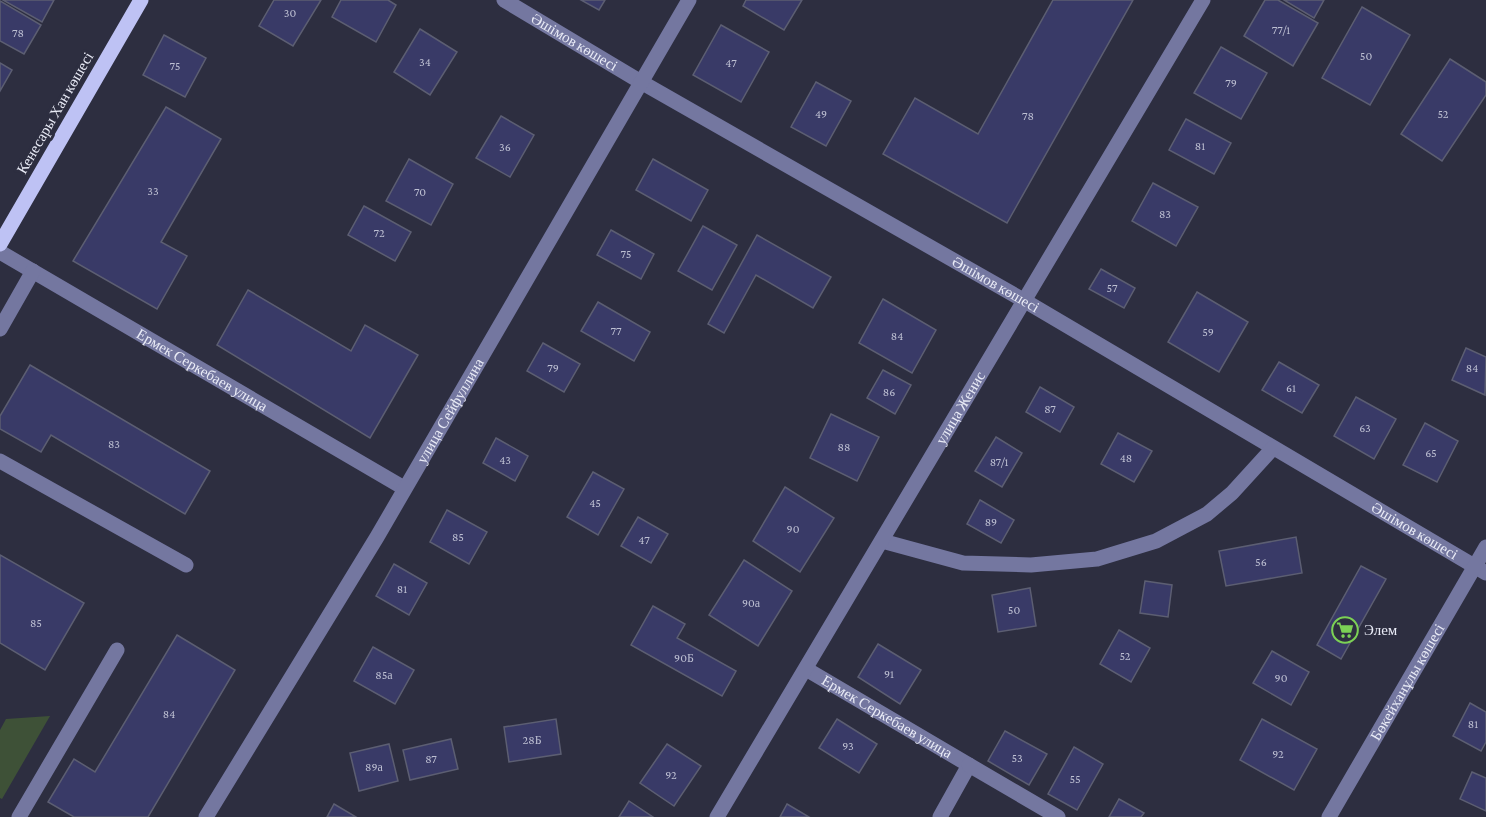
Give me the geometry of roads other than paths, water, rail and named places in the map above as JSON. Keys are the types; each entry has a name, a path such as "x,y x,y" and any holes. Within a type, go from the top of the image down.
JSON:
{"main road":[{"name":"Кенесары Хан көшесі","path":"0,244 141,0"}],"street":[{"name":"Әшімов көшесі","path":"504,0 641,82 1025,301 1481,570"},
{"name":"улица Сейфуллина","path":"206,817 377,537 689,0"},
{"name":"улица Женис","path":"717,817 1203,0"},
{"name":"Ермек Серкебаев улица","path":"0,252 404,488"},
{"path":"0,329 33,271"},
{"path":"882,541 963,563 1031,565 1097,559 1156,541 1207,514 1232,493 1273,448"},
{"path":"0,461 186,566"},
{"name":"Бөкейханұлы көшесі","path":"1329,817 1481,570 1486,547"},
{"path":"19,817 117,650"},
{"name":"Ермек Серкебаев улица","path":"806,669 1058,817"},
{"name":"Ермек Серкебаев улица","path":"940,817 969,765"}],"place":[{"name":"Элем","path":"1345,630"}]}
